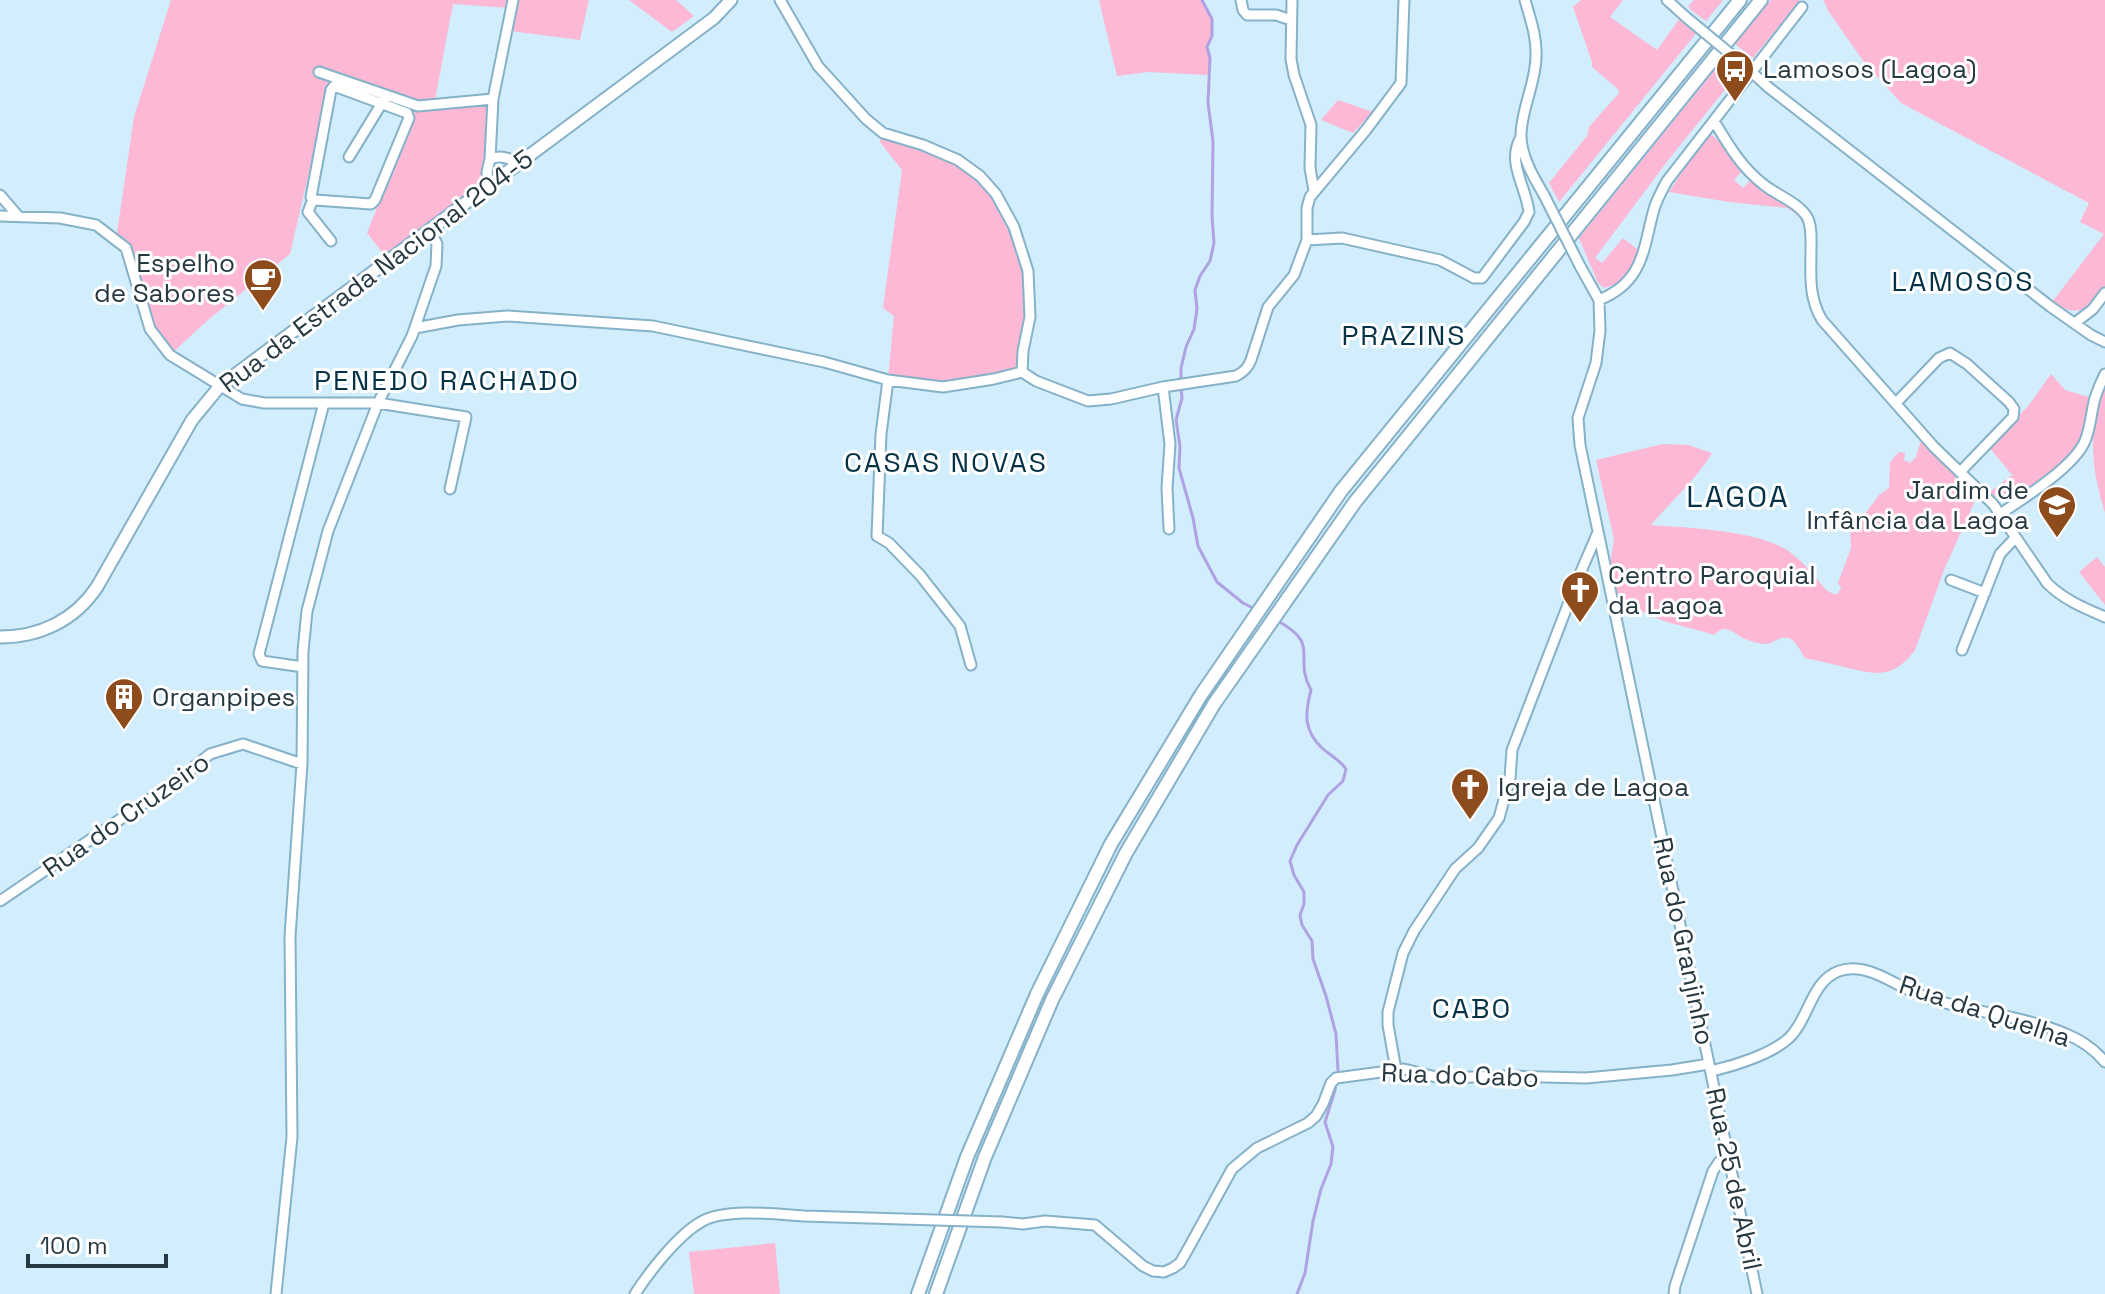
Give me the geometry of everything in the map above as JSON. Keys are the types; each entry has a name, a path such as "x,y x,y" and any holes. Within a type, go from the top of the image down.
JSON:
{"highway":[{"path":"918,1294 967,1157 1037,994 1111,844 1201,695 1341,491 1740,0"},
{"path":"936,1294 985,1157 1052,1000 1126,853 1214,704 1355,502 1761,0"}],"main road":[{"name":"Rua da Estrada Nacional 204-5","path":"0,637 45,630 64,620 86,601 97,587 186,428 220,386 714,18 731,0"}],"street":[{"path":"489,185 487,172 493,99 513,0"},
{"path":"780,0 818,66 866,119 883,133 958,160 980,176 996,194 1014,227 1028,271 1030,317 1022,372"},
{"path":"1241,0 1247,15 1276,15 1291,20"},
{"path":"1292,0 1291,59 1311,125 1310,168 1314,191"},
{"path":"415,328 507,316 653,326 824,362 888,380 943,387 1022,372 1036,381 1088,401 1236,376 1248,368 1268,307 1294,275 1307,240 1308,202 1314,191 1401,83 1404,0"},
{"path":"1307,240 1342,238 1440,260 1474,278 1482,278 1529,212 1514,157 1521,137 1536,56 1534,32 1525,0"},
{"path":"1667,0 1748,70 2075,323 2105,342"},
{"path":"1521,137 1527,161 1599,300 1620,288 1633,275 1645,251 1654,208 1667,181 1714,121 1748,70 1802,7"},
{"path":"313,199 371,204 409,118 407,113 384,99 319,72"},
{"path":"331,241 308,212 334,86 418,106 493,99"},
{"path":"349,157 384,99"},
{"path":"1714,121 1741,163 1764,186 1794,204 1808,219 1811,231 1811,297 1822,320 1934,447 1993,504 2047,583 2058,594 2105,617"},
{"path":"490,159 509,158 518,164"},
{"path":"0,195 18,216"},
{"path":"0,216 60,218 96,225 126,248 150,329 170,355 242,399 264,403 378,403 466,417 450,489"},
{"path":"276,1294 292,1137 290,936 302,764 307,611 328,531 378,403 415,328 436,266 437,244 430,230"},
{"path":"2075,323 2093,309 2105,293"},
{"name":"Rua do Granjinho","path":"1599,300 1600,331 1596,363 1580,410 1578,427 1710,1068"},
{"path":"1896,403 1939,358 1950,353 2009,402 2014,409 2013,417 1961,471"},
{"path":"2000,514 2033,491 2078,452 2087,437 2095,400 2105,374"},
{"path":"888,380 881,434 877,536 889,543 920,575 960,626 971,665"},
{"path":"1163,387 1170,444 1167,488 1169,529"},
{"path":"303,667 262,661 259,654 324,403"},
{"path":"1396,1070 1388,1012 1403,953 1455,869 1478,848 1499,818 1510,778 1512,750 1598,532"},
{"path":"1962,650 2000,554 2015,538"},
{"path":"1951,580 1985,593"},
{"name":"Rua do Cruzeiro","path":"0,901 178,780 210,754 243,744 302,764"},
{"name":"Rua da Quelha","path":"1710,1068 1749,1059 1786,1040 1797,1028 1824,981 1834,973 1848,969 1877,973 1939,1002 2053,1029 2080,1041 2105,1062"},
{"name":"Rua do Cabo","path":"635,1294 676,1243 700,1222 716,1216 765,1213 1095,1225 1143,1266 1164,1272 1180,1263 1232,1169 1269,1141 1308,1123 1316,1116 1336,1078 1412,1070 1440,1078 1586,1078 1710,1068"},
{"name":"Rua 25 de Abril","path":"1710,1068 1757,1294"},
{"path":"1674,1294 1713,1171 1729,1153"}],"shaded area":[{"path":"171,0 513,0 511,8 453,4 434,105 493,99 489,185 389,261 367,233 417,107 331,77 290,254 170,355 150,329 126,248 116,240 134,117"},
{"path":"517,0 589,0 580,40 511,31"},
{"path":"629,0 676,0 694,16 672,32"},
{"path":"1099,0 1202,0 1212,19 1208,75 1148,72 1117,76"},
{"path":"1581,0 1623,0 1610,17 1657,50 1680,18 1698,31 1559,202 1549,183 1587,136 1589,127 1619,93 1592,67 1573,7"},
{"path":"1694,0 1723,0 1706,21 1688,6"},
{"path":"1771,0 1800,0 1753,58 1735,44"},
{"path":"1823,0 2105,0 2105,286 2095,301 2076,311 2053,301 2104,234 2080,222 2089,203 1901,103 1861,58"},
{"path":"1726,56 1741,70 1595,258 1602,263 1623,238 1638,250 1626,274 1604,288 1598,283 1579,238"},
{"path":"1338,100 1373,112 1353,133 1321,120"},
{"path":"883,133 958,160 996,194 1028,271 1030,317 1022,372 943,387 888,380 894,316 883,308 902,170 880,142"},
{"path":"1711,134 1742,171 1734,180 1743,188 1751,180 1802,216 1806,226 1787,208 1669,192"},
{"path":"2051,374 2065,390 2089,397 2081,435 2074,448 2044,477 2021,494 2002,501 1990,492 2012,475 1989,447 2029,405"},
{"path":"2105,384 2105,513 2094,464 2093,433"},
{"path":"1921,440 1977,496 1944,570 1915,650 1893,670 1869,672 1805,658 1789,638 1765,644 1746,639 1728,629 1714,635 1663,621 1618,598 1610,564 1614,539 1596,460 1663,444 1688,445 1712,453 1651,525 1762,539 1791,553 1825,589 1838,594 1841,588 1838,583 1851,548 1850,528 1859,515 1864,515 1879,495 1889,488 1890,462 1899,452 1905,453 1904,460 1910,463 1916,457"},
{"path":"2097,557 2105,567 2105,605 2079,572"},
{"path":"775,1243 780,1294 694,1294 689,1252"}],"waterway":[{"path":"1181,381 1186,347 1194,329 1197,309 1195,290 1210,261 1214,243 1213,141 1208,103 1210,58 1207,47 1212,36 1212,19 1202,0"},
{"path":"1181,388 1182,398 1176,420 1179,468 1198,546 1217,582 1255,609"},
{"path":"1276,620 1290,629 1303,644 1304,668 1311,690 1307,714 1311,735 1346,769 1343,781 1328,795 1290,861 1304,892 1300,915 1312,941 1313,959 1336,1034 1338,1071"},
{"path":"1297,1294 1305,1273 1321,1189 1331,1164 1333,1147 1325,1122 1336,1083"}],"place":[{"name":"Lamosos (Lagoa)","path":"1735,103"},
{"name":"Espelho de Sabores","path":"263,312"},
{"name":"Jardim de Infância da Lagoa","path":"2057,539"},
{"name":"Centro Paroquial da Lagoa","path":"1580,624"},
{"name":"Organpipes","path":"124,731"},
{"name":"Igreja de Lagoa","path":"1470,821"}],"district":[{"name":"LAMOSOS","path":"1963,281"},
{"name":"PRAZINS","path":"1404,335"},
{"name":"PENEDO RACHADO","path":"447,380"},
{"name":"CASAS NOVAS","path":"946,462"},
{"name":"LAGOA","path":"1738,497"},
{"name":"CABO","path":"1472,1008"}]}
